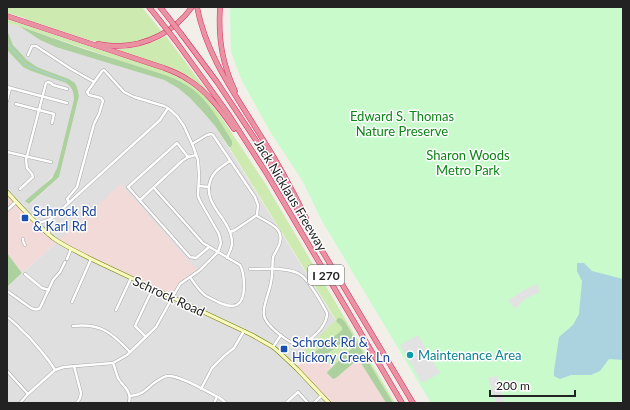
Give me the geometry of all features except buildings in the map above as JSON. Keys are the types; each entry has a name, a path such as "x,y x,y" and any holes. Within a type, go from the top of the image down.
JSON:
{"highway":[{"name":"Jack Nicklaus Freeway","path":"149,7 227,112 291,214 402,403"},
{"name":"Jack Nicklaus Freeway","path":"160,7 217,82 259,145 413,403"},
{"path":"90,43 116,46 131,45 146,41 160,36 174,27 185,17 192,7"},
{"path":"197,7 211,52 222,74 280,168 319,245"},
{"path":"220,7 220,43 224,60 229,78 246,112"},
{"path":"7,16 164,68 185,78 214,102 261,166"}],"main road":[{"name":"Schrock Road","path":"7,192 49,234 71,249 244,331 272,347 297,369 329,403"}],"street":[{"path":"28,55 32,46 36,46 94,82"},
{"path":"20,403 55,370 64,367 113,362 124,358 156,327 180,284 200,270 218,252 221,246 220,236 198,196 198,160 184,126 177,116 168,108 134,97 124,92 104,70 88,91 89,95 102,99 102,103 98,117 94,124 77,187 67,199 70,202"},
{"path":"20,189 33,177 27,168 26,160 46,84 47,82 54,86 67,89"},
{"path":"7,101 9,88 67,103"},
{"path":"16,104 54,114 52,123"},
{"path":"36,222 43,222 51,219 160,120 168,108"},
{"path":"192,144 207,135 213,135 255,197 258,205 257,216 230,232"},
{"path":"188,157 177,143 128,187 190,257 196,258 209,247"},
{"path":"7,152 51,162"},
{"path":"140,200 188,157 196,155"},
{"path":"227,258 232,243 230,232 210,198 209,187 212,176 217,170 230,161"},
{"path":"199,186 209,187"},
{"path":"154,188 202,243 240,265 244,274 243,297 235,306 223,304 207,296 196,286 190,277"},
{"path":"7,210 16,202"},
{"path":"250,269 273,269 293,271 302,275 327,313 328,316 322,328 304,344 300,345 295,344 281,335 266,321 264,310 270,292 273,269 273,257 280,241 278,230 270,223 257,216"},
{"path":"49,234 48,228 51,219"},
{"path":"23,239 25,245"},
{"path":"66,259 71,249"},
{"path":"72,302 91,259"},
{"path":"7,290 31,308 37,310 40,308 65,262"},
{"path":"25,274 42,288 49,290"},
{"path":"116,310 131,278"},
{"path":"146,337 135,326 153,288"},
{"path":"7,317 16,324 49,359 55,370"},
{"path":"73,326 88,326 106,331 130,352"},
{"path":"201,389 212,368 234,348 244,331"},
{"path":"272,347 281,335"},
{"path":"113,362 118,377 128,390 130,396 129,403"},
{"path":"74,366 81,393 77,403"},
{"path":"7,371 28,394"},
{"path":"130,396 135,396 145,392 157,381 166,376 177,377 226,403"},
{"path":"286,403 298,392 308,403"},
{"path":"314,403 321,396"},
{"path":"214,403 217,397"}],"shaded area":[{"path":"7,23 19,26 40,40 164,80 178,88 190,98 215,126 336,321 291,363 329,403 7,403 7,287 59,240 46,231 7,190 7,50 23,67 66,83 72,89 74,94 55,173 27,203 30,204 59,177 79,96 75,83 69,79 37,67 27,60 13,45 8,35"},
{"path":"121,184 198,271 181,283 172,296 73,249 59,240"},
{"path":"7,190 37,223 59,240 22,273 7,253"},
{"path":"537,284 540,292 525,299 515,309 508,301 519,293"},
{"path":"418,335 440,373 422,383 400,345"},
{"path":"311,355 319,360 334,365 328,370 328,373 333,379 359,360 386,403 329,403 295,368"},
{"path":"497,376 505,403 497,403 488,378"}],"green space":[{"path":"7,7 142,7 162,32 147,39 127,44 105,44 7,13"},
{"name":"Sharon Woods Metro Park","path":"231,7 623,7 623,403 431,403 322,221 302,180 271,133 241,79 231,51"},
{"path":"7,19 175,74 189,82 204,95 220,115 265,183 395,403 393,403 345,322 342,330 313,355 300,364 295,359 336,320 229,147 232,145 232,141 204,100 180,81 7,23"},
{"path":"19,26 168,76 183,83 197,93 209,105 232,141 231,147 229,147 215,126 190,98 178,88 164,80 56,47 40,40"},
{"path":"7,30 13,45 27,60 37,67 69,79 75,83 79,96 59,177 29,204 25,201 52,178 57,168 74,96 71,88 66,83 23,67 7,50"},
{"path":"166,36 207,91 193,80 117,51 117,49 142,45"},
{"path":"7,253 22,273 7,287"},
{"path":"338,318 341,318 345,322 393,403 386,403 359,360 357,360 336,378 333,379 327,373 351,349 350,345 346,342 344,341 319,360 314,357 313,355 316,351 342,330 342,327 336,321"},
{"path":"344,341 349,344 351,349 334,365 319,360 321,359"}],"water":[{"path":"577,263 584,263 592,271 623,279 623,360 609,359 600,371 591,375 571,375 560,379 554,376 559,337 573,325 579,314 582,281 577,271"}],"waterway":[{"path":"7,44 28,66 66,81"}],"place":[{"name":"Schrock Rd & Karl Rd","path":"25,218"},
{"name":"Schrock Rd & Hickory Creek Ln","path":"284,349"},
{"name":"Maintenance Area","path":"410,355"}],"park label":[{"name":"Edward S. Thomas Nature Preserve","path":"402,124"}]}
